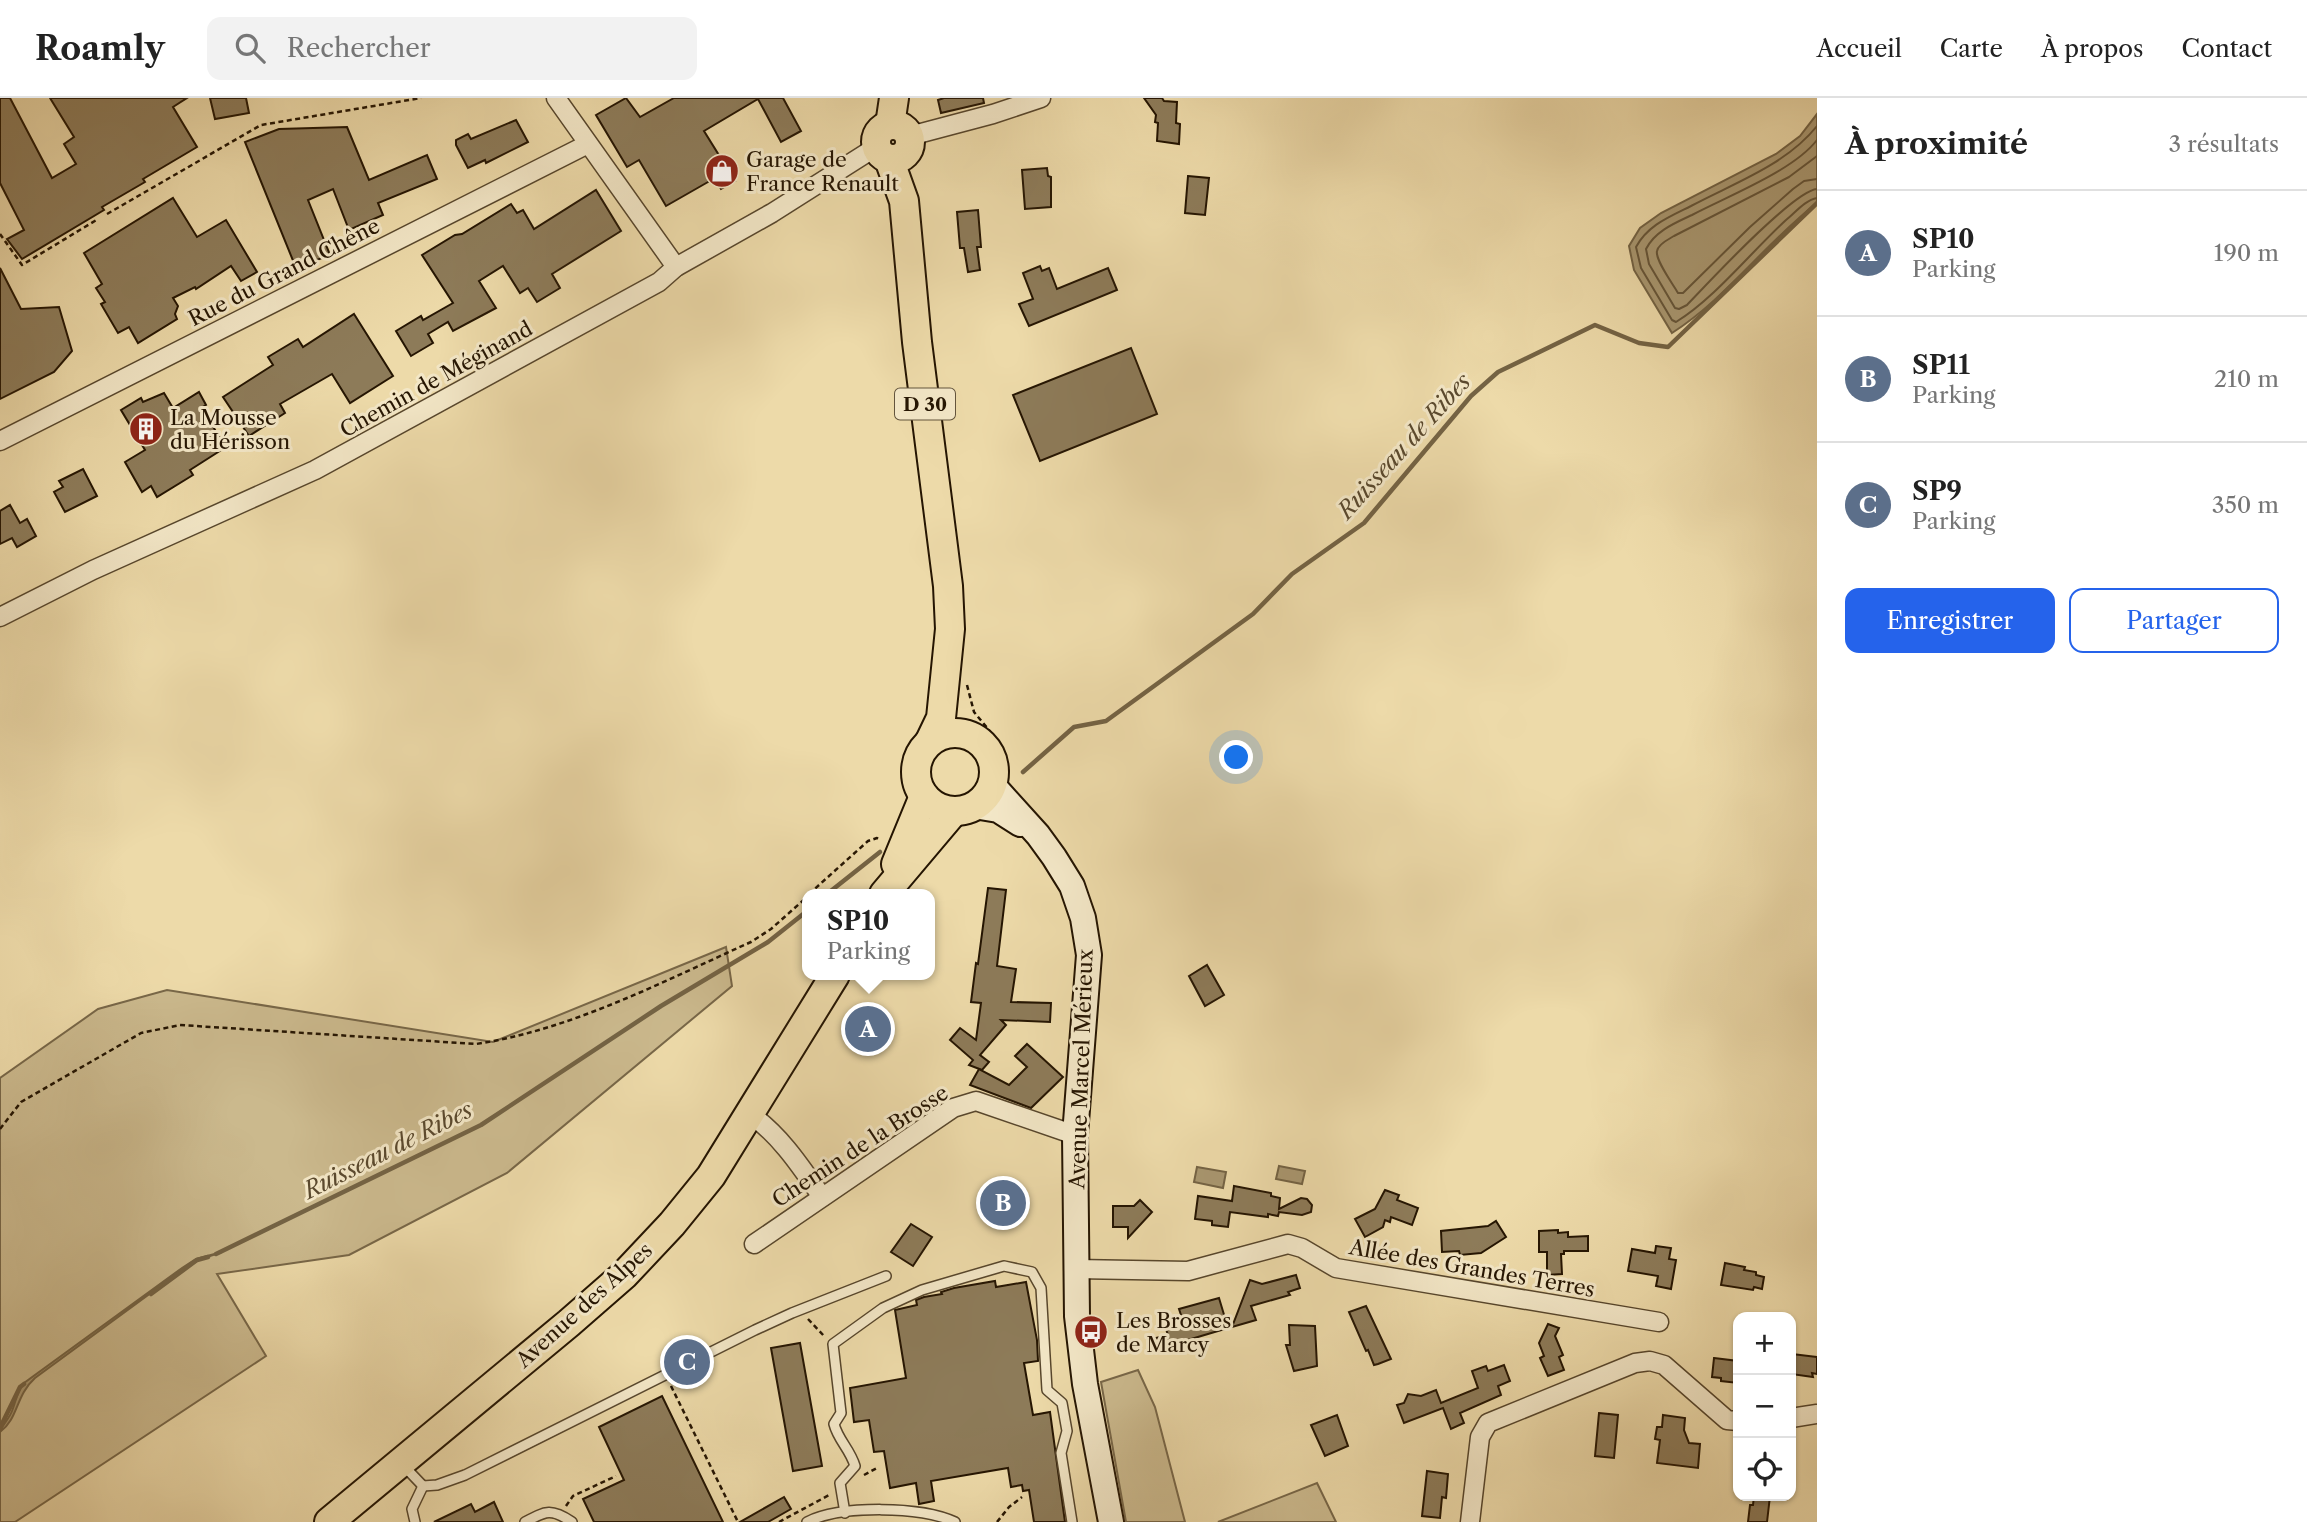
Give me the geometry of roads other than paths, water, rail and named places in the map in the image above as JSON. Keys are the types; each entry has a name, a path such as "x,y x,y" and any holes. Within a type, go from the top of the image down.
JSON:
{"main road":[{"name":"D 30","path":"892,133 904,201 917,342 948,586 949,652 941,718 930,741"},
{"name":"D 30","path":"949,652 970,735"},
{"path":"889,889 964,809 982,800 1001,779 994,770 986,749 970,735 949,733 930,741 921,751 916,763 915,777 924,796 933,804 964,809"},
{"name":"Avenue Marcel Mérieux","path":"1001,779 1072,886 1083,918 1089,955 1075,1135 1077,1316 1085,1384 1111,1522"},
{"path":"887,889 924,796"},
{"name":"Avenue Marcel Mérieux","path":"964,809 998,810 1038,835"},
{"name":"Avenue des Alpes","path":"329,1522 624,1275 672,1224 703,1185 750,1114 832,980"}],"street":[{"path":"556,98 676,267"},
{"name":"Chemin de Méginand","path":"0,617 93,570 315,470 443,402 659,282 676,267 772,213 892,133 992,114 1041,98"},
{"name":"Rue du Grand Chêne","path":"0,441 588,144"},
{"name":"Chemin de la Brosse","path":"754,1244 953,1108 976,1101 1075,1135"},
{"path":"750,1114 790,1151 822,1197"},
{"name":"Allée des Grandes Terres","path":"1076,1269 1188,1271 1288,1244 1302,1248 1336,1268 1659,1322"},
{"path":"1470,1522 1480,1437 1488,1423 1635,1363 1650,1361 1664,1365 1727,1420 1733,1421"},
{"path":"1796,1417 1817,1414"}],"lane":[{"path":"845,1513 840,1483 855,1466 851,1451 837,1436 834,1424 841,1413 833,1344 883,1308 922,1290 1004,1266 1032,1272 1041,1288 1047,1390 1062,1403 1067,1431 1061,1453 1072,1522"},
{"path":"399,1462 423,1486 437,1485 465,1475 792,1312 886,1276"},
{"path":"415,1522 412,1509 423,1486"},
{"path":"807,1522 814,1518 858,1510 909,1510 955,1522"},
{"path":"525,1522 545,1512 560,1514 572,1522"}],"water":[{"path":"1817,114 1817,203 1780,235 1711,304 1672,333 1634,270 1629,246 1640,228 1661,213 1776,154 1800,136"},
{"path":"1279,1166 1305,1171 1302,1184 1276,1179"},
{"path":"1197,1167 1226,1172 1223,1188 1194,1182"},
{"path":"222,1252 189,1265 35,1378 24,1392 11,1420 0,1432 24,1383 182,1268 196,1259"}],"waterway":[{"name":"Ruisseau de Ribes","path":"1023,772 1074,727 1106,721 1253,614 1292,574 1364,523 1471,396 1498,372 1595,325 1639,343 1668,347 1817,203"},
{"name":"Ruisseau de Ribes","path":"833,889 880,852"},
{"name":"Ruisseau de Ribes","path":"216,1254 481,1125 661,1006 768,942 802,915"},
{"name":"Ruisseau de Ribes","path":"151,1294 197,1260 208,1257"},
{"name":"Ruisseau de Ribes","path":"0,1428 24,1384"}],"place":[{"name":"Garage de France Renault","path":"722,171"},
{"name":"La Mousse du Hérisson","path":"146,429"},
{"name":"SP10","path":"868,1029"},
{"name":"SP11","path":"1003,1203"},
{"name":"Les Brosses de Marcy","path":"1091,1332"},
{"name":"SP9","path":"687,1362"}]}
